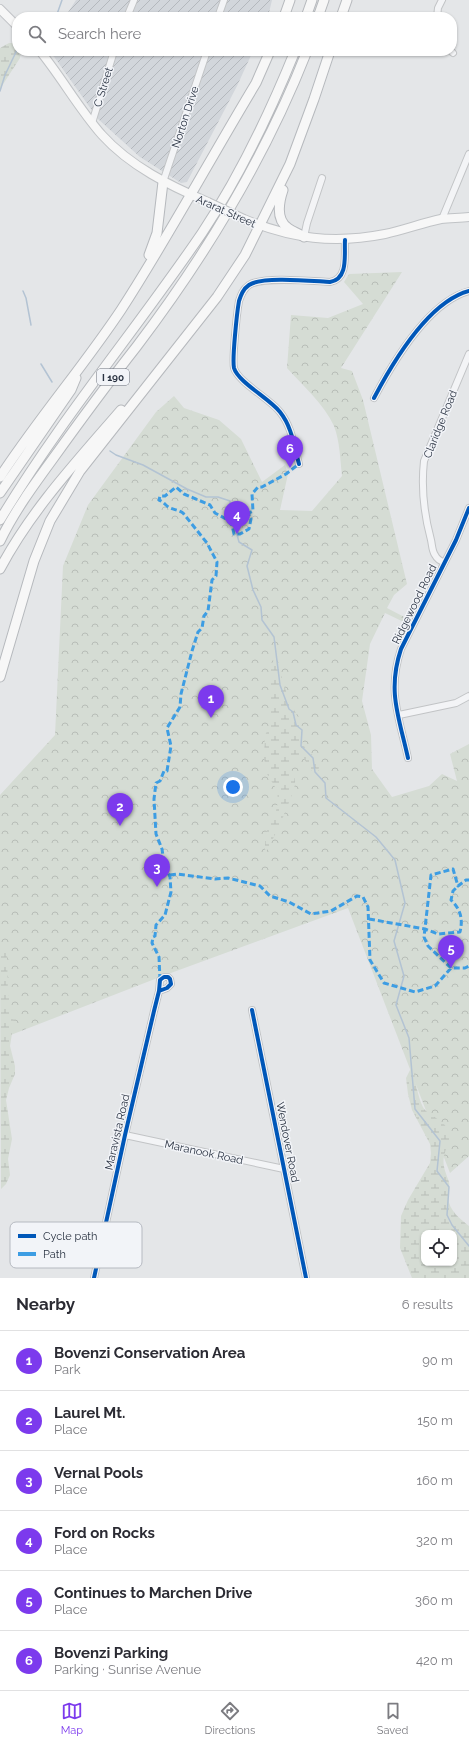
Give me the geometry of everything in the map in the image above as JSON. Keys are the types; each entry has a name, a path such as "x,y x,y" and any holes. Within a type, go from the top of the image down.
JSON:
{"highway":[{"path":"286,12 290,0"},
{"path":"308,12 312,0"},
{"path":"320,12 324,0"},
{"path":"337,12 341,0"},
{"path":"343,12 347,0"},
{"path":"0,477 23,443 84,363 136,286 256,83 268,56"},
{"name":"I 190","path":"0,520 43,452 144,315 210,221 258,137 293,56"},
{"name":"I 190","path":"0,541 30,490 179,288 209,244 240,194 272,132 305,56"},
{"path":"314,99 326,56"},
{"path":"0,677 34,561 50,522 80,471 224,287 245,255 280,186 291,160 328,56"},
{"path":"291,160 280,203 280,219 288,228 304,237"},
{"path":"136,286 139,272 154,244 157,233 163,182"},
{"path":"0,492 71,390 84,363"},
{"path":"0,569 9,551 34,514 144,384 152,378"}],"main road":[{"path":"0,9 12,21"},
{"name":"Ararat Street","path":"44,56 103,137 121,152 163,182 260,226 304,237 327,240 345,240 385,234 442,219 469,216"}],"street":[{"path":"129,12 134,0"},
{"path":"220,12 224,0"},
{"path":"438,12 442,0"},
{"name":"C Street","path":"92,123 112,56"},
{"name":"Norton Drive","path":"163,182 205,56"},
{"path":"442,219 469,157"},
{"path":"304,237 307,223 322,178"},
{"path":"299,464 292,435 284,418 272,403 242,378 234,368 239,301 241,294 246,287 258,281 330,282 337,280 343,272 345,240"},
{"path":"374,398 410,341 431,313 450,299 469,291"},
{"name":"Claridge Road","path":"444,562 436,556 433,548 424,508 424,461 469,354"},
{"name":"Ridgewood Road","path":"408,758 394,690 398,660 469,508"},
{"path":"399,715 456,703 469,696"},
{"name":"Maravista Road","path":"106,1222 159,991"},
{"name":"Wendover Road","path":"252,1010 306,1278"},
{"name":"Maranook Road","path":"125,1134 284,1169"},
{"name":"Maravista Road","path":"94,1278 96,1268"}],"shaded area":[{"path":"76,0 272,0 269,12 68,12"},
{"path":"54,56 251,56 237,86 187,182 181,183 140,157 98,119"}],"green space":[{"path":"12,43 12,56 20,56 0,89 0,48"},
{"path":"402,272 341,368 352,371 363,400 407,584 394,595 387,608 410,620 408,624 385,613 370,644 362,701 371,735 372,769 392,797 429,786 442,774 457,781 450,754 469,744 469,1156 450,1173 348,908 160,977 3,1038 0,985 0,795 55,735 63,566 88,505 156,412 174,396 184,408 219,420 241,439 262,482 285,465 288,474 280,510 312,511 342,476 340,451 334,426 325,410 287,368 291,315 328,318 363,304 344,282 349,274"},
{"path":"274,658 276,658 288,698 301,723 303,745 317,759 319,767 317,776 313,773 303,757 295,758 292,762 291,768 295,779 294,788 283,818 266,851 265,834 275,815 278,802 277,790 267,774 264,758 265,735 269,728 271,715 270,670"},
{"path":"0,947 4,949 7,954 8,992 14,1021 10,1046 15,1066 15,1074 6,1100 12,1139 8,1159 10,1175 6,1184 1,1189"},
{"path":"411,1068 414,1072 423,1107 428,1113 445,1125 449,1133 449,1142 444,1160 449,1182 448,1198 450,1206 453,1210 469,1226 469,1278 412,1278 400,1248 401,1216 408,1200 430,1163 431,1153 430,1144 412,1110 406,1078"}],"waterway":[{"path":"58,12 62,0"},
{"path":"0,91 5,75 14,56"},
{"path":"23,291 26,298 31,325"},
{"path":"41,364 52,382"},
{"path":"110,451 116,455 143,465 187,489 206,497 218,497 230,501 231,513 239,542 252,550 247,566 253,590 261,607 262,620 274,637 280,685 289,709 293,712 296,725 302,730 301,746 313,758 315,772 325,783 326,798 376,837 395,860 405,903 394,941 404,976 396,1005 409,1038 415,1109 440,1141 437,1171 449,1187 447,1215 452,1225 469,1246"}],"marked path":[{"path":"160,980 159,957 152,943 153,937 155,936 156,925 165,915 171,892 170,877 164,863 162,849 156,834 154,799 156,783 160,781 164,771 167,771 171,746 167,728 180,707 181,694 192,651 198,632 202,628 204,616 208,611 212,580 216,576 217,562 207,543 183,513 169,507 159,500 160,496 165,496 176,487 184,494 210,505 215,513 226,519 232,525 234,534 240,534 249,529 251,519 249,517 249,513 253,511 252,494 258,487 262,487 286,474 299,464"},
{"path":"451,968 428,946 424,937 431,875 453,869 458,886 466,880 469,880"},
{"path":"170,875 177,874 215,879 228,878 260,886 270,896 289,902 311,914 331,911 357,896 363,897 368,907 370,960 384,983 415,992 435,986 451,968 465,968 469,966"},
{"path":"369,919 425,929 438,934 460,932 461,923 459,911 451,900 453,891 458,886"}],"cycle path":[{"path":"299,464 292,437 280,412 241,379 234,368 234,346 239,301 245,288 255,282 275,280 330,282 336,280 343,271 345,259 345,240"},
{"path":"374,398 402,351 426,320 454,297 469,291"},
{"path":"408,758 396,704 395,678 397,664 401,649 456,540 469,508"},
{"path":"164,977 168,977 171,984 167,988 159,991 160,980 164,977"},
{"path":"106,1222 159,991"},
{"path":"252,1010 306,1278"},
{"path":"94,1278 96,1268"}],"place":[{"name":"Bovenzi Parking","path":"290,468"},
{"name":"Ford on Rocks","path":"237,534"},
{"name":"Bovenzi Conservation Area","path":"211,718"},
{"name":"Laurel Mt.","path":"120,826"},
{"name":"Vernal Pools","path":"157,887"},
{"name":"Continues to Marchen Drive","path":"451,968"}]}
